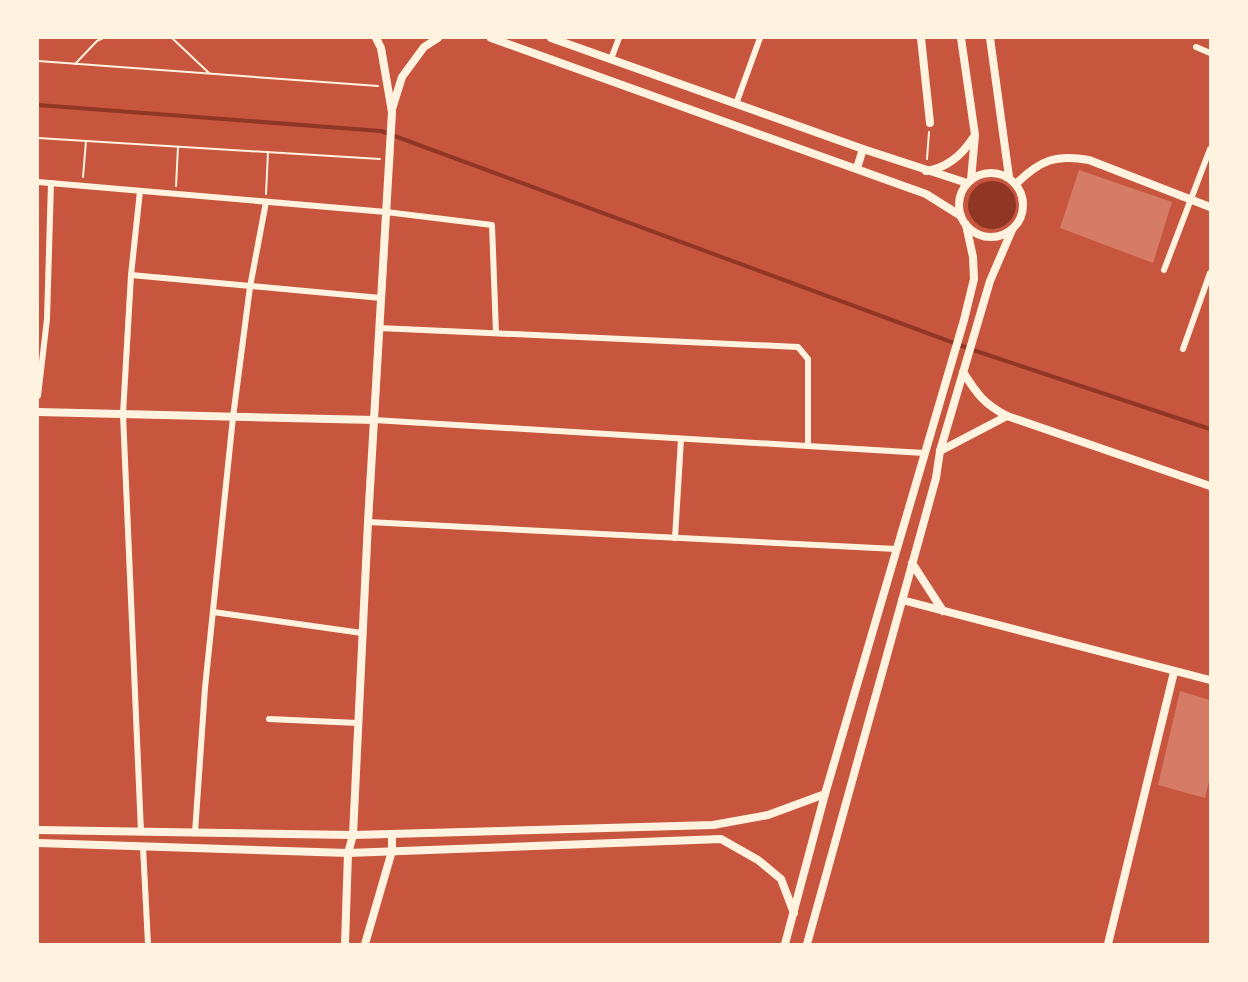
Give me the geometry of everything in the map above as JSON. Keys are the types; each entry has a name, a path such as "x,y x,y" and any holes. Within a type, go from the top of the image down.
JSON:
{"main road":[{"path":"376,38 381,48 392,112"},
{"path":"345,945 348,853 353,835 362,633 392,112 402,76 424,47 438,38"},
{"path":"785,945 825,794 974,279 973,257 966,225 959,207 960,196 969,181 975,135 961,38"},
{"path":"990,38 1009,177"},
{"path":"926,171 937,170 952,161 965,150 975,135"},
{"path":"807,945 936,478 940,451 963,371 990,281 1012,230 1018,222 1024,202 1022,193 1016,184 1009,177 1000,173 990,172 969,181"},
{"path":"966,225 983,236 993,237 1012,230"},
{"path":"912,563 943,611"},
{"path":"38,830 353,835 713,825 768,815 825,794"},
{"path":"607,828 608,843"},
{"path":"365,945 392,851 393,834"},
{"path":"38,843 348,853 721,839 758,860 781,879 794,913"}],"street":[{"path":"491,38 926,194 961,216"},
{"path":"551,38 926,171 969,181"},
{"path":"611,59 619,38"},
{"path":"736,104 760,38"},
{"path":"921,38 930,123"},
{"path":"1196,47 1210,53"},
{"path":"857,168 863,149"},
{"path":"1164,270 1210,149"},
{"path":"1016,184 1031,169 1049,160 1070,157 1089,160 1210,207"},
{"path":"38,182 386,212 492,225 496,333"},
{"path":"38,396 47,319 51,183"},
{"path":"140,191 131,275 123,414 141,832"},
{"path":"195,833 205,688 233,417 250,287 266,202"},
{"path":"1183,349 1210,273"},
{"path":"131,275 381,298"},
{"path":"38,319 47,319"},
{"path":"379,328 798,347 808,359 808,446"},
{"path":"963,371 979,398 991,408 1007,416 1210,486"},
{"path":"38,412 374,420 924,453"},
{"path":"940,451 1007,416"},
{"path":"675,538 681,439"},
{"path":"368,522 896,549"},
{"path":"902,600 1210,680"},
{"path":"213,612 362,633"},
{"path":"1108,945 1174,672"},
{"path":"269,718 358,723"},
{"path":"143,847 148,945"}],"path":[{"path":"75,64 103,38"},
{"path":"172,38 210,74"},
{"path":"38,61 387,87"},
{"path":"926,171 930,123"},
{"path":"38,138 267,152 389,156"},
{"path":"82,186 86,141"},
{"path":"176,194 178,147"},
{"path":"266,202 267,152"}],"shaded area":[{"path":"992,181 1009,188 1016,205 1009,222 992,229 975,222 968,205 975,188"}],"building":[{"path":"1079,170 1172,202 1153,263 1060,228"},
{"path":"1180,691 1210,700 1210,777 1205,798 1158,785"}],"waterway":[{"path":"38,105 381,131 973,350 1210,429"}]}
